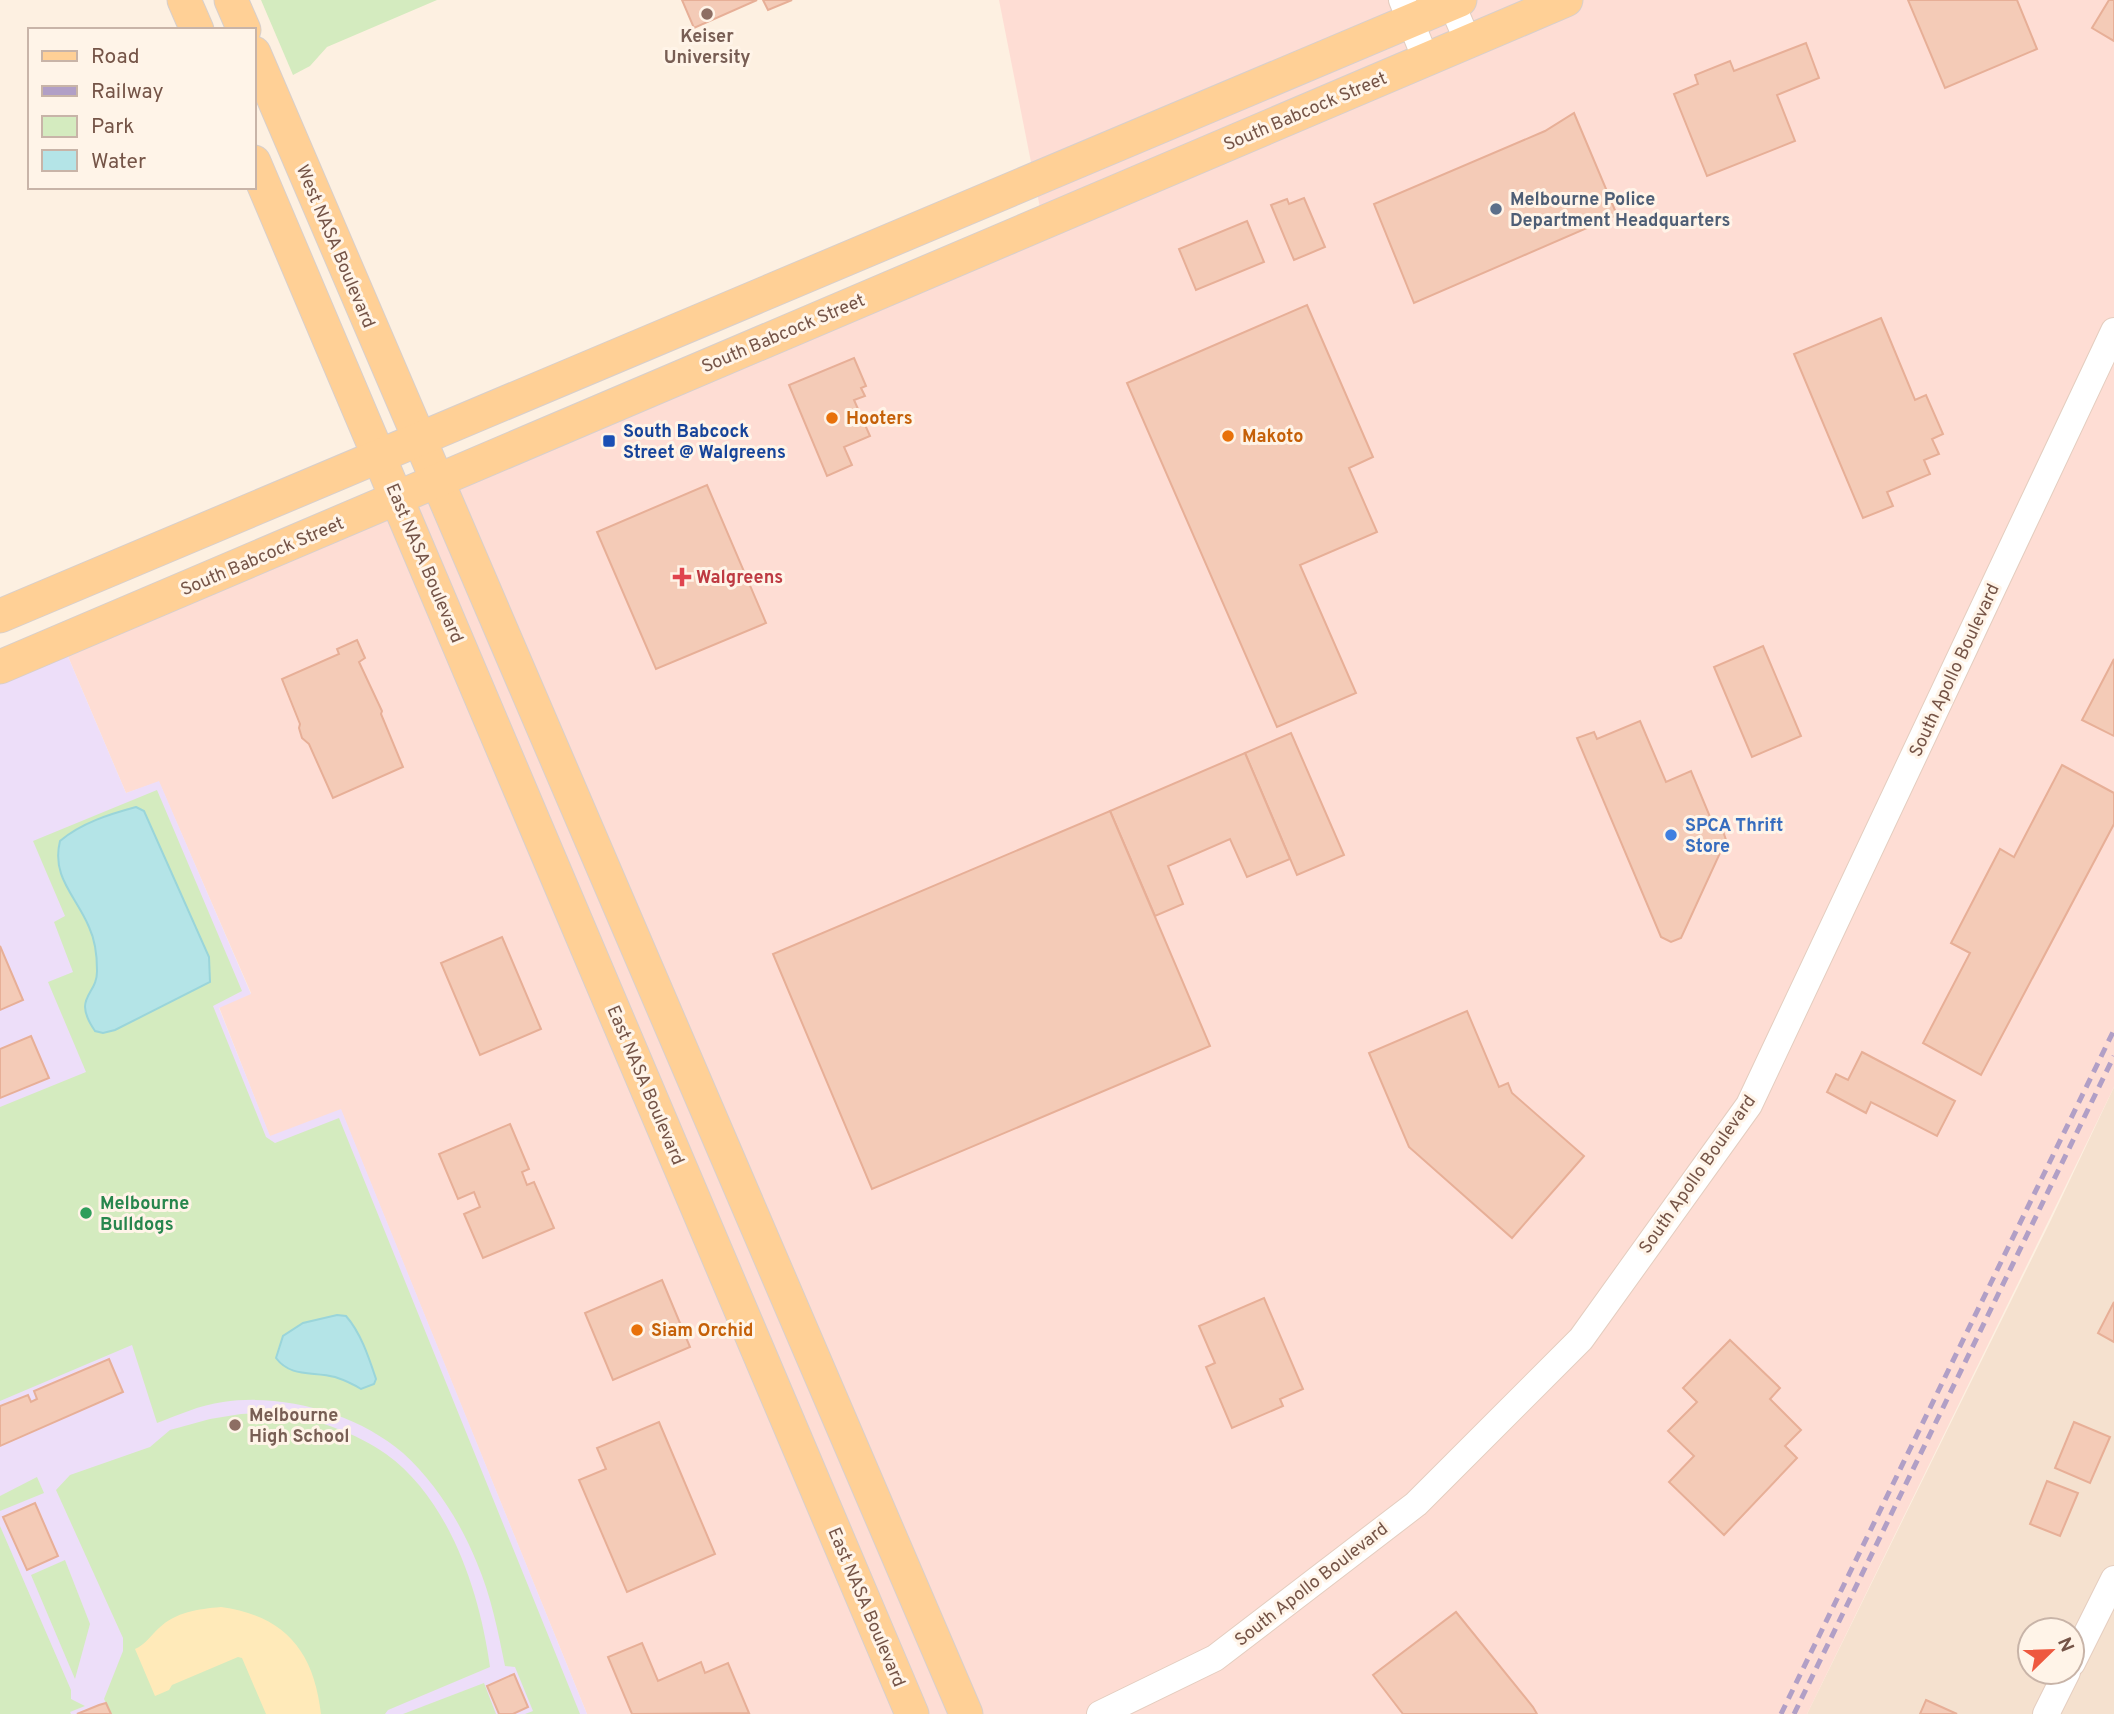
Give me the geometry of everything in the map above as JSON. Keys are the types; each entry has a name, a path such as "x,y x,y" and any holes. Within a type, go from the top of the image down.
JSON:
{"main road":[{"path":"184,0 196,28"},
{"path":"231,0 243,28"},
{"name":"South Babcock Street","path":"0,667 1566,0"},
{"path":"0,616 418,440 1407,10 1454,1"},
{"name":"West NASA Boulevard","path":"256,58 418,440"},
{"path":"256,167 379,456"},
{"path":"418,440 967,1714"},
{"name":"East NASA Boulevard","path":"379,456 912,1714"}],"street":[{"path":"1454,1 1468,42"},
{"path":"1407,10 1426,60"},
{"name":"South Apollo Boulevard","path":"1100,1714 1215,1658 1416,1504 1581,1339 1749,1105 2114,331"},
{"path":"2086,1635 2113,1582"},
{"path":"2046,1714 2060,1686"}],"shaded area":[{"path":"999,0 2114,0 2114,1087 1807,1714 587,1714 341,1110 270,1137 219,1007 251,993 159,782 126,793 61,640 1043,223"},
{"name":"Melbourne High School","path":"61,640 126,793 159,781 251,994 219,1008 270,1136 341,1109 587,1714 0,1714 0,666"},
{"path":"2114,1087 2114,1714 1807,1714 2051,1220"}],"green space":[{"path":"261,0 437,0 327,47 310,66 293,75"},
{"path":"157,790 242,991 213,1006 266,1137 275,1143 339,1118 580,1714 525,1714 533,1711 515,1667 505,1666 482,1575 455,1518 415,1464 385,1439 364,1427 318,1409 246,1400 206,1405 157,1423 132,1345 0,1401 0,1107 86,1072 48,982 73,972 54,922 65,916 33,841"},
{"path":"282,1412 336,1428 362,1439 386,1454 408,1473 428,1496 444,1522 470,1579 479,1609 490,1667 388,1710 385,1714 111,1714 104,1699 123,1651 123,1638 56,1490 70,1475 150,1447 170,1430 241,1414"},
{"path":"37,1477 44,1493 0,1511 0,1496"},
{"path":"0,1526 71,1690 71,1699 85,1706 70,1712 71,1714 0,1714"},
{"path":"65,1560 90,1624 75,1679 31,1575"},
{"path":"484,1683 496,1714 403,1714"}],"sand":[{"path":"221,1607 263,1619 292,1640 311,1672 321,1714 266,1714 242,1658 238,1657 172,1685 169,1690 155,1696 135,1649 173,1618 196,1610"}],"water":[{"path":"136,807 144,811 209,957 210,982 115,1030 103,1033 95,1031 85,1010 87,997 96,979 94,942 84,916 66,886 58,854 60,841 77,829"},
{"path":"337,1315 346,1316 360,1338 376,1379 374,1384 361,1389 335,1377 288,1369 276,1358 283,1336 303,1323"}],"building":[{"name":"Keiser University","path":"682,0 757,0 694,28"},
{"name":"Keiser University","path":"763,0 792,0 768,10"},
{"path":"1908,0 2017,0 2037,49 1945,88"},
{"path":"2109,0 2114,0 2114,41 2092,28"},
{"path":"1806,43 1819,78 1777,95 1795,141 1707,176 1674,94 1698,84 1695,75 1730,61 1734,71"},
{"name":"Melbourne Police Department Headquarters","path":"1574,113 1617,215 1414,303 1374,204 1545,131"},
{"path":"1304,198 1325,247 1294,260 1271,205 1287,199 1289,204"},
{"path":"1247,221 1264,262 1196,290 1179,249"},
{"path":"1307,305 1373,457 1349,468 1377,532 1300,565 1356,693 1277,727 1127,383"},
{"path":"1881,318 1915,400 1926,395 1943,434 1932,439 1939,454 1924,460 1930,474 1887,492 1893,506 1863,518 1794,354"},
{"name":"Hooters","path":"854,358 866,386 861,388 865,396 854,400 870,436 844,447 852,465 827,476 789,385"},
{"name":"Walgreens","path":"707,485 766,623 656,669 597,532"},
{"path":"357,640 365,658 359,662 382,711 403,767 333,798 309,744 302,738 300,724 282,679 339,654 337,649"},
{"path":"1763,646 1801,736 1752,757 1714,667"},
{"path":"2114,659 2114,736 2082,720"},
{"name":"SPCA Thrift Store","path":"1640,721 1666,782 1691,771 1715,829 1721,825 1726,840 1681,938 1671,942 1661,937 1577,738 1594,732 1597,739"},
{"path":"1291,733 1344,855 1297,875 1245,753"},
{"path":"1245,753 1290,859 1247,877 1230,839 1168,866 1183,904 1155,916 1110,811"},
{"path":"2062,765 2114,793 2114,824 1981,1075 1923,1043 1970,953 1951,943 2000,849 2014,857"},
{"path":"1110,811 1210,1046 872,1189 773,954"},
{"path":"502,937 541,1029 480,1055 441,963"},
{"path":"0,946 23,1000 0,1010"},
{"path":"1467,1011 1499,1087 1508,1083 1512,1093 1584,1156 1512,1238 1409,1147 1369,1053"},
{"path":"31,1036 49,1078 0,1098 0,1049"},
{"path":"1862,1052 1955,1101 1937,1136 1871,1102 1866,1113 1827,1092 1836,1074 1848,1080"},
{"path":"510,1124 529,1169 522,1172 527,1185 534,1182 554,1228 483,1258 464,1214 480,1207 474,1192 458,1199 439,1154"},
{"name":"Siam Orchid","path":"662,1280 690,1347 613,1380 585,1313"},
{"path":"1264,1298 1303,1389 1280,1399 1283,1406 1232,1428 1206,1367 1215,1363 1199,1326"},
{"path":"2114,1302 2114,1342 2098,1333"},
{"path":"1730,1340 1780,1388 1770,1399 1801,1430 1785,1446 1797,1458 1724,1535 1669,1482 1694,1456 1668,1431 1697,1402 1683,1388"},
{"path":"109,1359 123,1392 0,1446 0,1406 28,1395 31,1402 37,1399 34,1391"},
{"path":"659,1422 715,1554 627,1592 579,1480 606,1469 597,1448"},
{"path":"2074,1422 2110,1437 2090,1483 2055,1468"},
{"path":"2047,1481 2078,1493 2060,1536 2030,1524"},
{"path":"35,1503 58,1556 27,1570 3,1517"},
{"path":"1456,1612 1537,1714 1403,1714 1373,1675"},
{"path":"642,1643 658,1681 701,1662 705,1673 728,1663 749,1713 632,1714 608,1657"},
{"path":"514,1674 528,1707 513,1714 499,1714 487,1686"},
{"path":"1926,1700 1957,1714 1920,1714"},
{"path":"106,1703 111,1714 77,1714 99,1705"}],"railway":[{"path":"1781,1714 2114,1030"},
{"path":"1794,1714 2114,1056"}],"place":[{"name":"Keiser University","path":"707,14"},
{"name":"Melbourne Police Department Headquarters","path":"1496,209"},
{"name":"Hooters","path":"832,418"},
{"name":"Makoto","path":"1228,436"},
{"name":"South Babcock Street @ Walgreens","path":"609,441"},
{"name":"Walgreens","path":"682,577"},
{"name":"SPCA Thrift Store","path":"1671,835"},
{"name":"Melbourne Bulldogs","path":"86,1213"},
{"name":"Siam Orchid","path":"637,1330"},
{"name":"Melbourne High School","path":"235,1425"}]}
